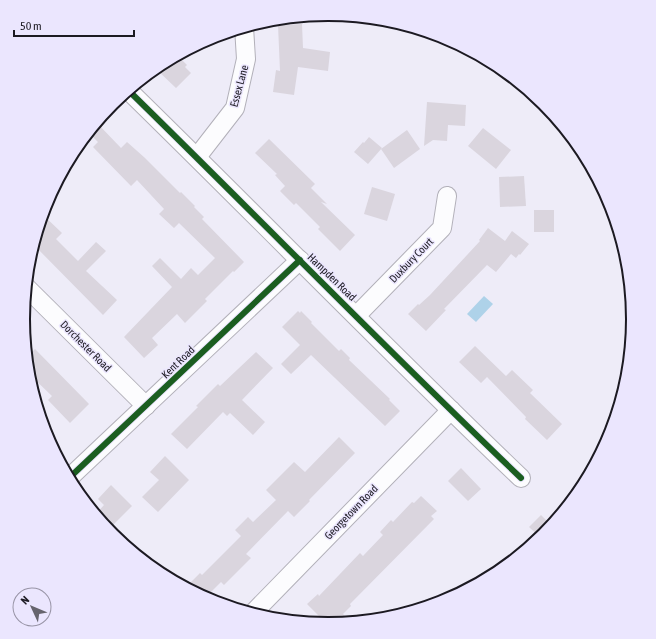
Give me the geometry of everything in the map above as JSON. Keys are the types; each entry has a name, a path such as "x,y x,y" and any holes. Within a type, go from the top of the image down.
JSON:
{"street":[{"name":"Essex Lane","path":"197,157 235,108 246,59 244,33"},
{"name":"Hampden Road","path":"132,94 521,478"},
{"name":"Duxbury Court","path":"357,315 442,228 447,196"},
{"name":"Kent Road","path":"73,475 300,260"},
{"name":"Dorchester Road","path":"31,292 146,406"},
{"name":"Georgetown Road","path":"257,609 451,410"}],"water":[{"path":"484,296 493,304 476,322 467,314"}],"building":[{"path":"302,24 303,48 330,52 328,71 298,67 294,95 273,92 276,70 280,71 278,26"},
{"path":"182,60 187,65 185,67 191,73 176,88 160,73"},
{"path":"427,102 466,105 465,126 448,125 447,141 433,140 424,146"},
{"path":"101,127 121,148 127,142 195,206 194,207 204,217 202,219 244,262 205,299 207,301 185,323 177,314 152,338 158,345 144,358 124,337 172,287 152,266 160,258 181,279 191,268 198,275 215,258 179,223 174,228 159,214 164,209 137,180 131,186 93,147 98,142 92,136"},
{"path":"483,128 511,150 496,169 468,146"},
{"path":"407,130 420,149 394,168 381,149"},
{"path":"369,137 382,148 368,164 354,152"},
{"path":"269,139 315,184 311,188 327,204 321,202 355,235 340,251 318,229 320,227 296,203 294,205 280,191 285,186 275,175 277,174 255,153"},
{"path":"524,176 526,206 500,207 499,177"},
{"path":"372,187 395,194 387,221 364,214"},
{"path":"534,210 554,210 554,232 534,232"},
{"path":"47,219 62,233 56,239 78,261 96,242 106,251 86,271 117,300 103,315 38,249"},
{"path":"488,228 505,241 512,231 529,244 516,258 511,254 496,272 487,265 444,309 446,310 426,331 408,314 430,295 480,241 479,240"},
{"path":"298,311 300,313 301,311 339,351 341,349 350,358 349,360 390,399 389,400 400,411 385,426 311,355 291,374 281,364 300,345 282,327"},
{"path":"475,346 506,376 512,370 533,390 530,393 562,424 547,440 525,419 526,417 487,377 481,383 459,362"},
{"path":"35,349 89,404 70,423 48,400 52,396 36,380 31,353"},
{"path":"256,352 273,368 242,400 265,422 253,435 230,413 227,416 223,412 187,449 171,434 218,384 220,386"},
{"path":"339,437 355,453 294,517 288,511 246,554 251,558 224,585 221,582 210,593 189,584 200,573 202,575 241,536 235,530 248,517 253,522 276,500 266,490 294,462 305,472"},
{"path":"165,456 189,480 158,512 142,497 159,480 150,472"},
{"path":"461,468 481,489 468,501 448,481"},
{"path":"111,485 132,506 112,526 99,510 104,505 98,499"},
{"path":"421,496 437,511 431,516 434,519 350,604 351,606 343,614 346,617 321,618 307,604 318,594 319,596 360,553 363,556 383,535 380,532 391,520 393,522 412,502 414,503"},
{"path":"541,515 547,521 536,534 529,527"}],"cycle path":[{"path":"132,94 422,382 521,478"},
{"path":"73,474 300,260"}]}
